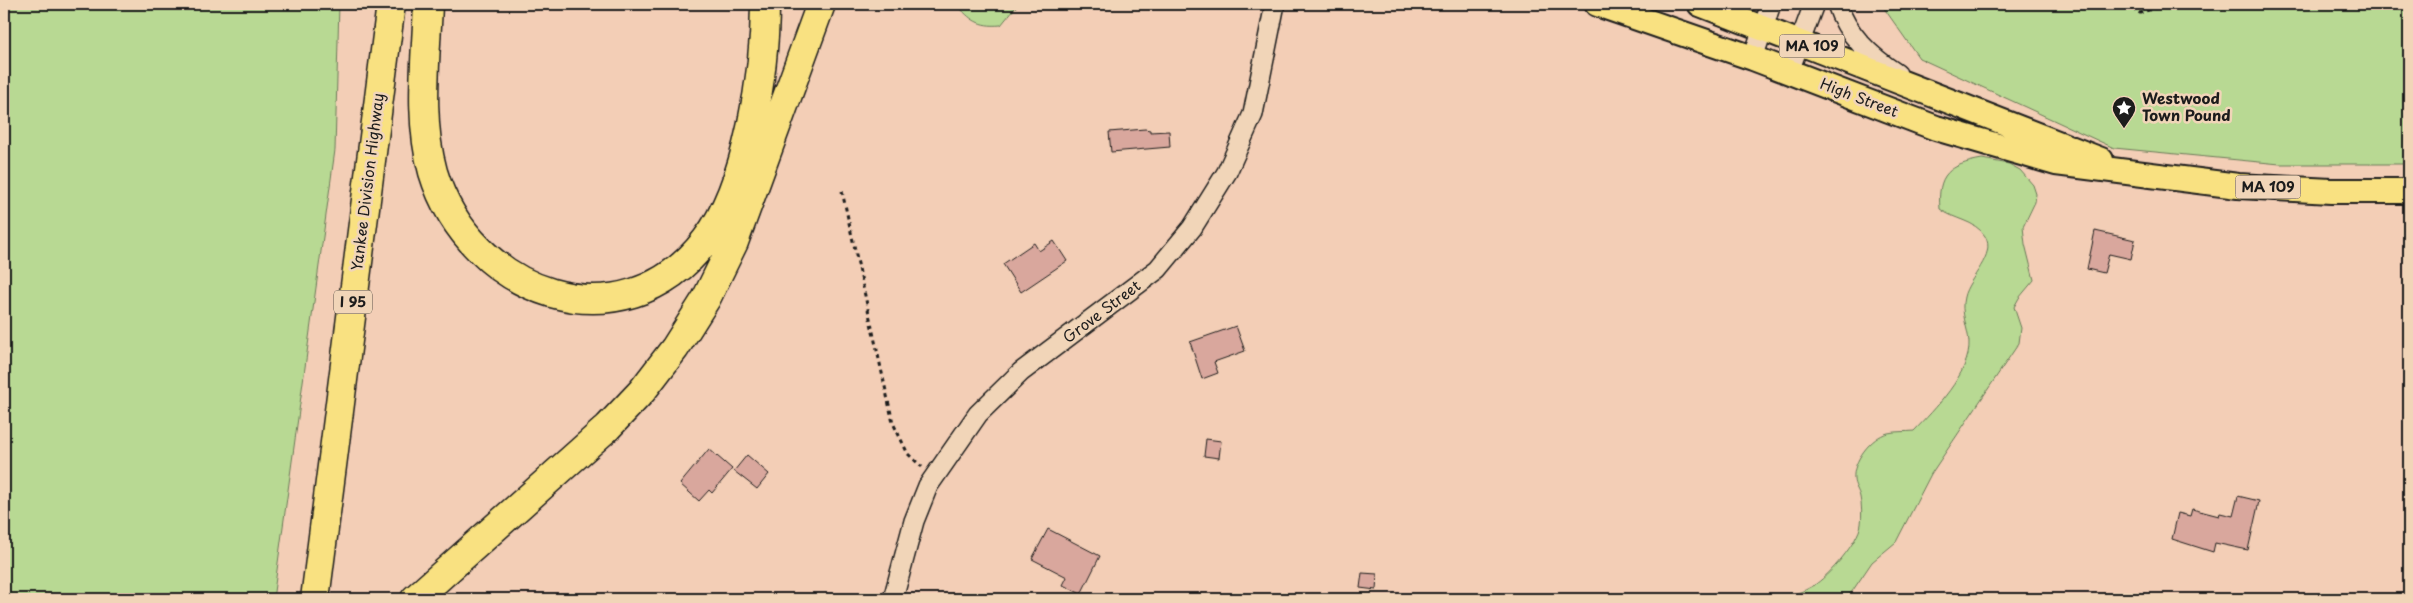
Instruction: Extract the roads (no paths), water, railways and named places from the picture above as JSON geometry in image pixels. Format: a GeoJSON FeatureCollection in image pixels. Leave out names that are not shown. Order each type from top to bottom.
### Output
{"type":"FeatureCollection","features":[{"type":"Feature","properties":{"kind":"highway","name":"Yankee Division Highway"},"geometry":{"type":"LineString","coordinates":[[315,599],[391,4]]}},
{"type":"Feature","properties":{"kind":"highway"},"geometry":{"type":"LineString","coordinates":[[428,4],[425,100],[427,142],[434,174],[450,209],[462,229],[477,248],[513,278],[546,292],[586,298],[629,293],[661,280],[688,260],[717,224],[737,177],[753,114],[762,58],[765,4]]}},
{"type":"Feature","properties":{"kind":"highway"},"geometry":{"type":"LineString","coordinates":[[415,599],[608,427],[642,391],[675,348],[706,299],[734,242],[821,4]]}},
{"type":"Feature","properties":{"kind":"main road","name":"High Street"},"geometry":{"type":"LineString","coordinates":[[1597,4],[1789,71],[1936,128],[2056,163],[2238,186],[2331,191],[2409,191]]}},
{"type":"Feature","properties":{"kind":"main road","name":"High Street"},"geometry":{"type":"LineString","coordinates":[[1700,4],[1800,41],[2128,171]]}},
{"type":"Feature","properties":{"kind":"street","name":"Grove Street"},"geometry":{"type":"LineString","coordinates":[[893,599],[914,520],[935,475],[973,421],[999,392],[1034,362],[1135,288],[1168,259],[1184,240],[1227,172],[1250,122],[1259,94],[1275,4]]}},
{"type":"Feature","properties":{"kind":"street"},"geometry":{"type":"LineString","coordinates":[[1753,58],[1771,4]]}},
{"type":"Feature","properties":{"kind":"street"},"geometry":{"type":"LineString","coordinates":[[1789,71],[1814,4]]}},
{"type":"Feature","properties":{"kind":"street"},"geometry":{"type":"LineString","coordinates":[[1837,4],[1846,25],[1861,45],[1881,63],[1923,90]]}},
{"type":"Feature","properties":{"kind":"place","name":"Westwood Town Pound"},"geometry":{"type":"Point","coordinates":[2124,129]}}]}
